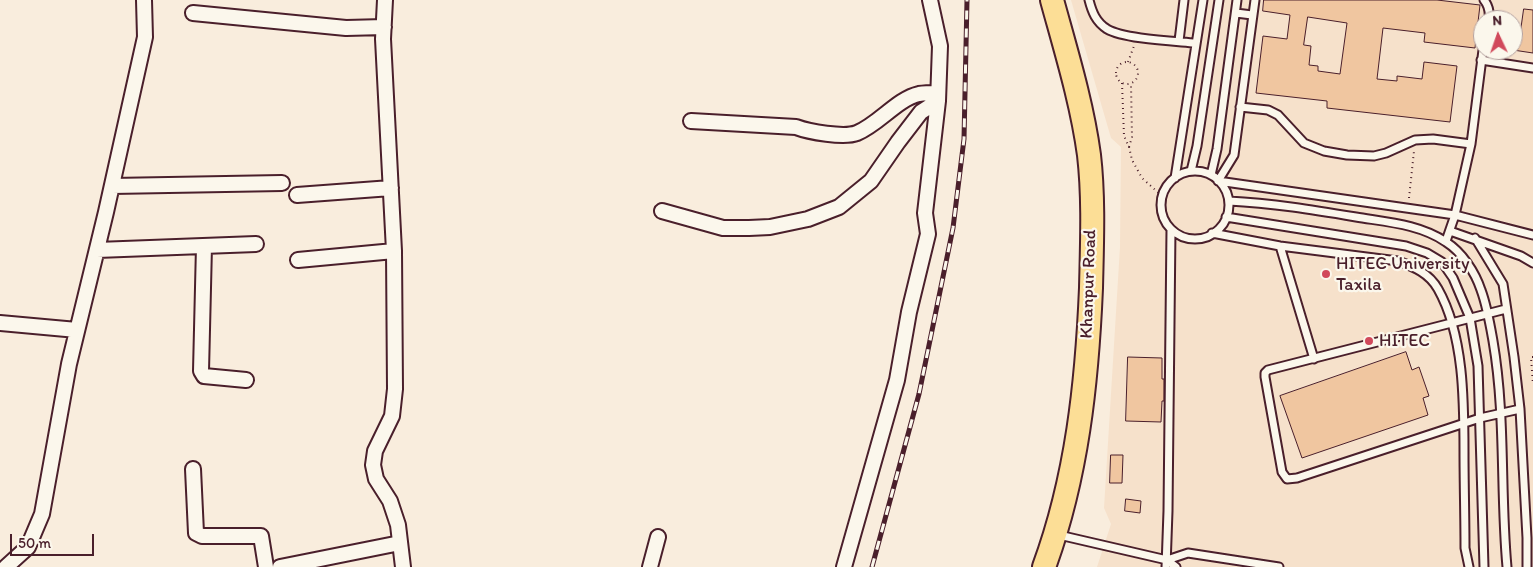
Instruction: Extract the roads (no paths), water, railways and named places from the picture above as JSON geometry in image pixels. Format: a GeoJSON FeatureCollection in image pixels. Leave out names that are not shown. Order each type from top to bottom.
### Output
{"type":"FeatureCollection","features":[{"type":"Feature","properties":{"kind":"highway","name":"Khanpur Road"},"geometry":{"type":"LineString","coordinates":[[1044,567],[1056,534],[1077,444],[1089,322],[1092,226],[1086,133],[1052,0]]}},
{"type":"Feature","properties":{"kind":"street"},"geometry":{"type":"LineString","coordinates":[[6,567],[28,547],[42,514],[69,364],[146,38],[144,0]]}},
{"type":"Feature","properties":{"kind":"street"},"geometry":{"type":"LineString","coordinates":[[385,0],[384,27],[394,251],[395,389],[392,416],[375,451],[373,464],[376,479],[390,500],[398,525],[402,567]]}},
{"type":"Feature","properties":{"kind":"street"},"geometry":{"type":"LineString","coordinates":[[844,567],[897,380],[909,312],[928,234],[925,213],[938,97],[940,46],[930,0]]}},
{"type":"Feature","properties":{"kind":"street"},"geometry":{"type":"LineString","coordinates":[[193,13],[346,28],[384,27]]}},
{"type":"Feature","properties":{"kind":"street"},"geometry":{"type":"LineString","coordinates":[[691,121],[796,127],[806,131],[856,134],[908,98],[918,94],[938,97]]}},
{"type":"Feature","properties":{"kind":"street"},"geometry":{"type":"LineString","coordinates":[[662,211],[723,228],[749,228],[770,227],[808,218],[839,207],[871,181],[921,112],[938,97]]}},
{"type":"Feature","properties":{"kind":"street"},"geometry":{"type":"LineString","coordinates":[[112,186],[282,183]]}},
{"type":"Feature","properties":{"kind":"street"},"geometry":{"type":"LineString","coordinates":[[297,195],[391,188]]}},
{"type":"Feature","properties":{"kind":"street"},"geometry":{"type":"LineString","coordinates":[[97,250],[256,244]]}},
{"type":"Feature","properties":{"kind":"street"},"geometry":{"type":"LineString","coordinates":[[204,246],[201,372],[204,376],[246,380]]}},
{"type":"Feature","properties":{"kind":"street"},"geometry":{"type":"LineString","coordinates":[[298,260],[394,251]]}},
{"type":"Feature","properties":{"kind":"street"},"geometry":{"type":"LineString","coordinates":[[0,323],[77,330]]}},
{"type":"Feature","properties":{"kind":"street"},"geometry":{"type":"LineString","coordinates":[[193,469],[196,533],[202,536],[261,536],[266,567]]}},
{"type":"Feature","properties":{"kind":"street"},"geometry":{"type":"LineString","coordinates":[[650,567],[658,536]]}},
{"type":"Feature","properties":{"kind":"street"},"geometry":{"type":"LineString","coordinates":[[280,567],[310,564],[400,543]]}},
{"type":"Feature","properties":{"kind":"lane"},"geometry":{"type":"LineString","coordinates":[[1089,0],[1093,14],[1107,29],[1123,35],[1195,43]]}},
{"type":"Feature","properties":{"kind":"lane"},"geometry":{"type":"LineString","coordinates":[[1179,41],[1184,0]]}},
{"type":"Feature","properties":{"kind":"lane"},"geometry":{"type":"LineString","coordinates":[[1175,178],[1203,0]]}},
{"type":"Feature","properties":{"kind":"lane"},"geometry":{"type":"LineString","coordinates":[[1191,171],[1197,146],[1218,0]]}},
{"type":"Feature","properties":{"kind":"lane"},"geometry":{"type":"LineString","coordinates":[[1212,175],[1237,0]]}},
{"type":"Feature","properties":{"kind":"lane"},"geometry":{"type":"LineString","coordinates":[[1218,180],[1234,154],[1255,0]]}},
{"type":"Feature","properties":{"kind":"lane"},"geometry":{"type":"LineString","coordinates":[[1236,13],[1252,15]]}},
{"type":"Feature","properties":{"kind":"lane"},"geometry":{"type":"LineString","coordinates":[[1446,241],[1455,215],[1471,144],[1481,60],[1533,68]]}},
{"type":"Feature","properties":{"kind":"lane"},"geometry":{"type":"LineString","coordinates":[[1240,107],[1268,110],[1278,115],[1304,143],[1324,151],[1347,155],[1374,156],[1416,140],[1433,139],[1471,144]]}},
{"type":"Feature","properties":{"kind":"lane"},"geometry":{"type":"LineString","coordinates":[[1191,171],[1212,175],[1224,187],[1229,201],[1226,217],[1219,228],[1212,234],[1204,237],[1186,237],[1171,229],[1162,214],[1162,196],[1165,188],[1175,178],[1191,171]]}},
{"type":"Feature","properties":{"kind":"lane"},"geometry":{"type":"LineString","coordinates":[[1218,180],[1455,215],[1533,235]]}},
{"type":"Feature","properties":{"kind":"lane"},"geometry":{"type":"LineString","coordinates":[[1229,201],[1299,208],[1402,225],[1428,231],[1457,250],[1474,274],[1481,289],[1488,313],[1497,362],[1501,412],[1504,539],[1507,567]]}},
{"type":"Feature","properties":{"kind":"lane"},"geometry":{"type":"LineString","coordinates":[[1226,217],[1406,246],[1427,253],[1442,262],[1453,278],[1470,318],[1478,366],[1484,567]]}},
{"type":"Feature","properties":{"kind":"lane"},"geometry":{"type":"LineString","coordinates":[[1166,563],[1171,229]]}},
{"type":"Feature","properties":{"kind":"lane"},"geometry":{"type":"LineString","coordinates":[[1450,231],[1474,238],[1533,262]]}},
{"type":"Feature","properties":{"kind":"lane"},"geometry":{"type":"LineString","coordinates":[[1212,234],[1280,246],[1398,261],[1416,267],[1438,288],[1452,323],[1462,371],[1465,548],[1469,567]]}},
{"type":"Feature","properties":{"kind":"lane"},"geometry":{"type":"LineString","coordinates":[[1474,238],[1503,284],[1520,409],[1527,567]]}},
{"type":"Feature","properties":{"kind":"lane"},"geometry":{"type":"LineString","coordinates":[[1280,246],[1314,359]]}},
{"type":"Feature","properties":{"kind":"lane"},"geometry":{"type":"LineString","coordinates":[[1506,309],[1268,370],[1266,373],[1282,472],[1287,480],[1480,418],[1520,409]]}},
{"type":"Feature","properties":{"kind":"lane"},"geometry":{"type":"LineString","coordinates":[[1056,534],[1176,567]]}},
{"type":"Feature","properties":{"kind":"lane"},"geometry":{"type":"LineString","coordinates":[[1166,563],[1188,553],[1279,567]]}},
{"type":"Feature","properties":{"kind":"railway"},"geometry":{"type":"LineString","coordinates":[[872,567],[919,394],[953,228],[964,139],[967,0]]}},
{"type":"Feature","properties":{"kind":"place","name":"HITEC University Taxila"},"geometry":{"type":"Point","coordinates":[1326,274]}},
{"type":"Feature","properties":{"kind":"place","name":"HITEC"},"geometry":{"type":"Point","coordinates":[1369,341]}}]}
